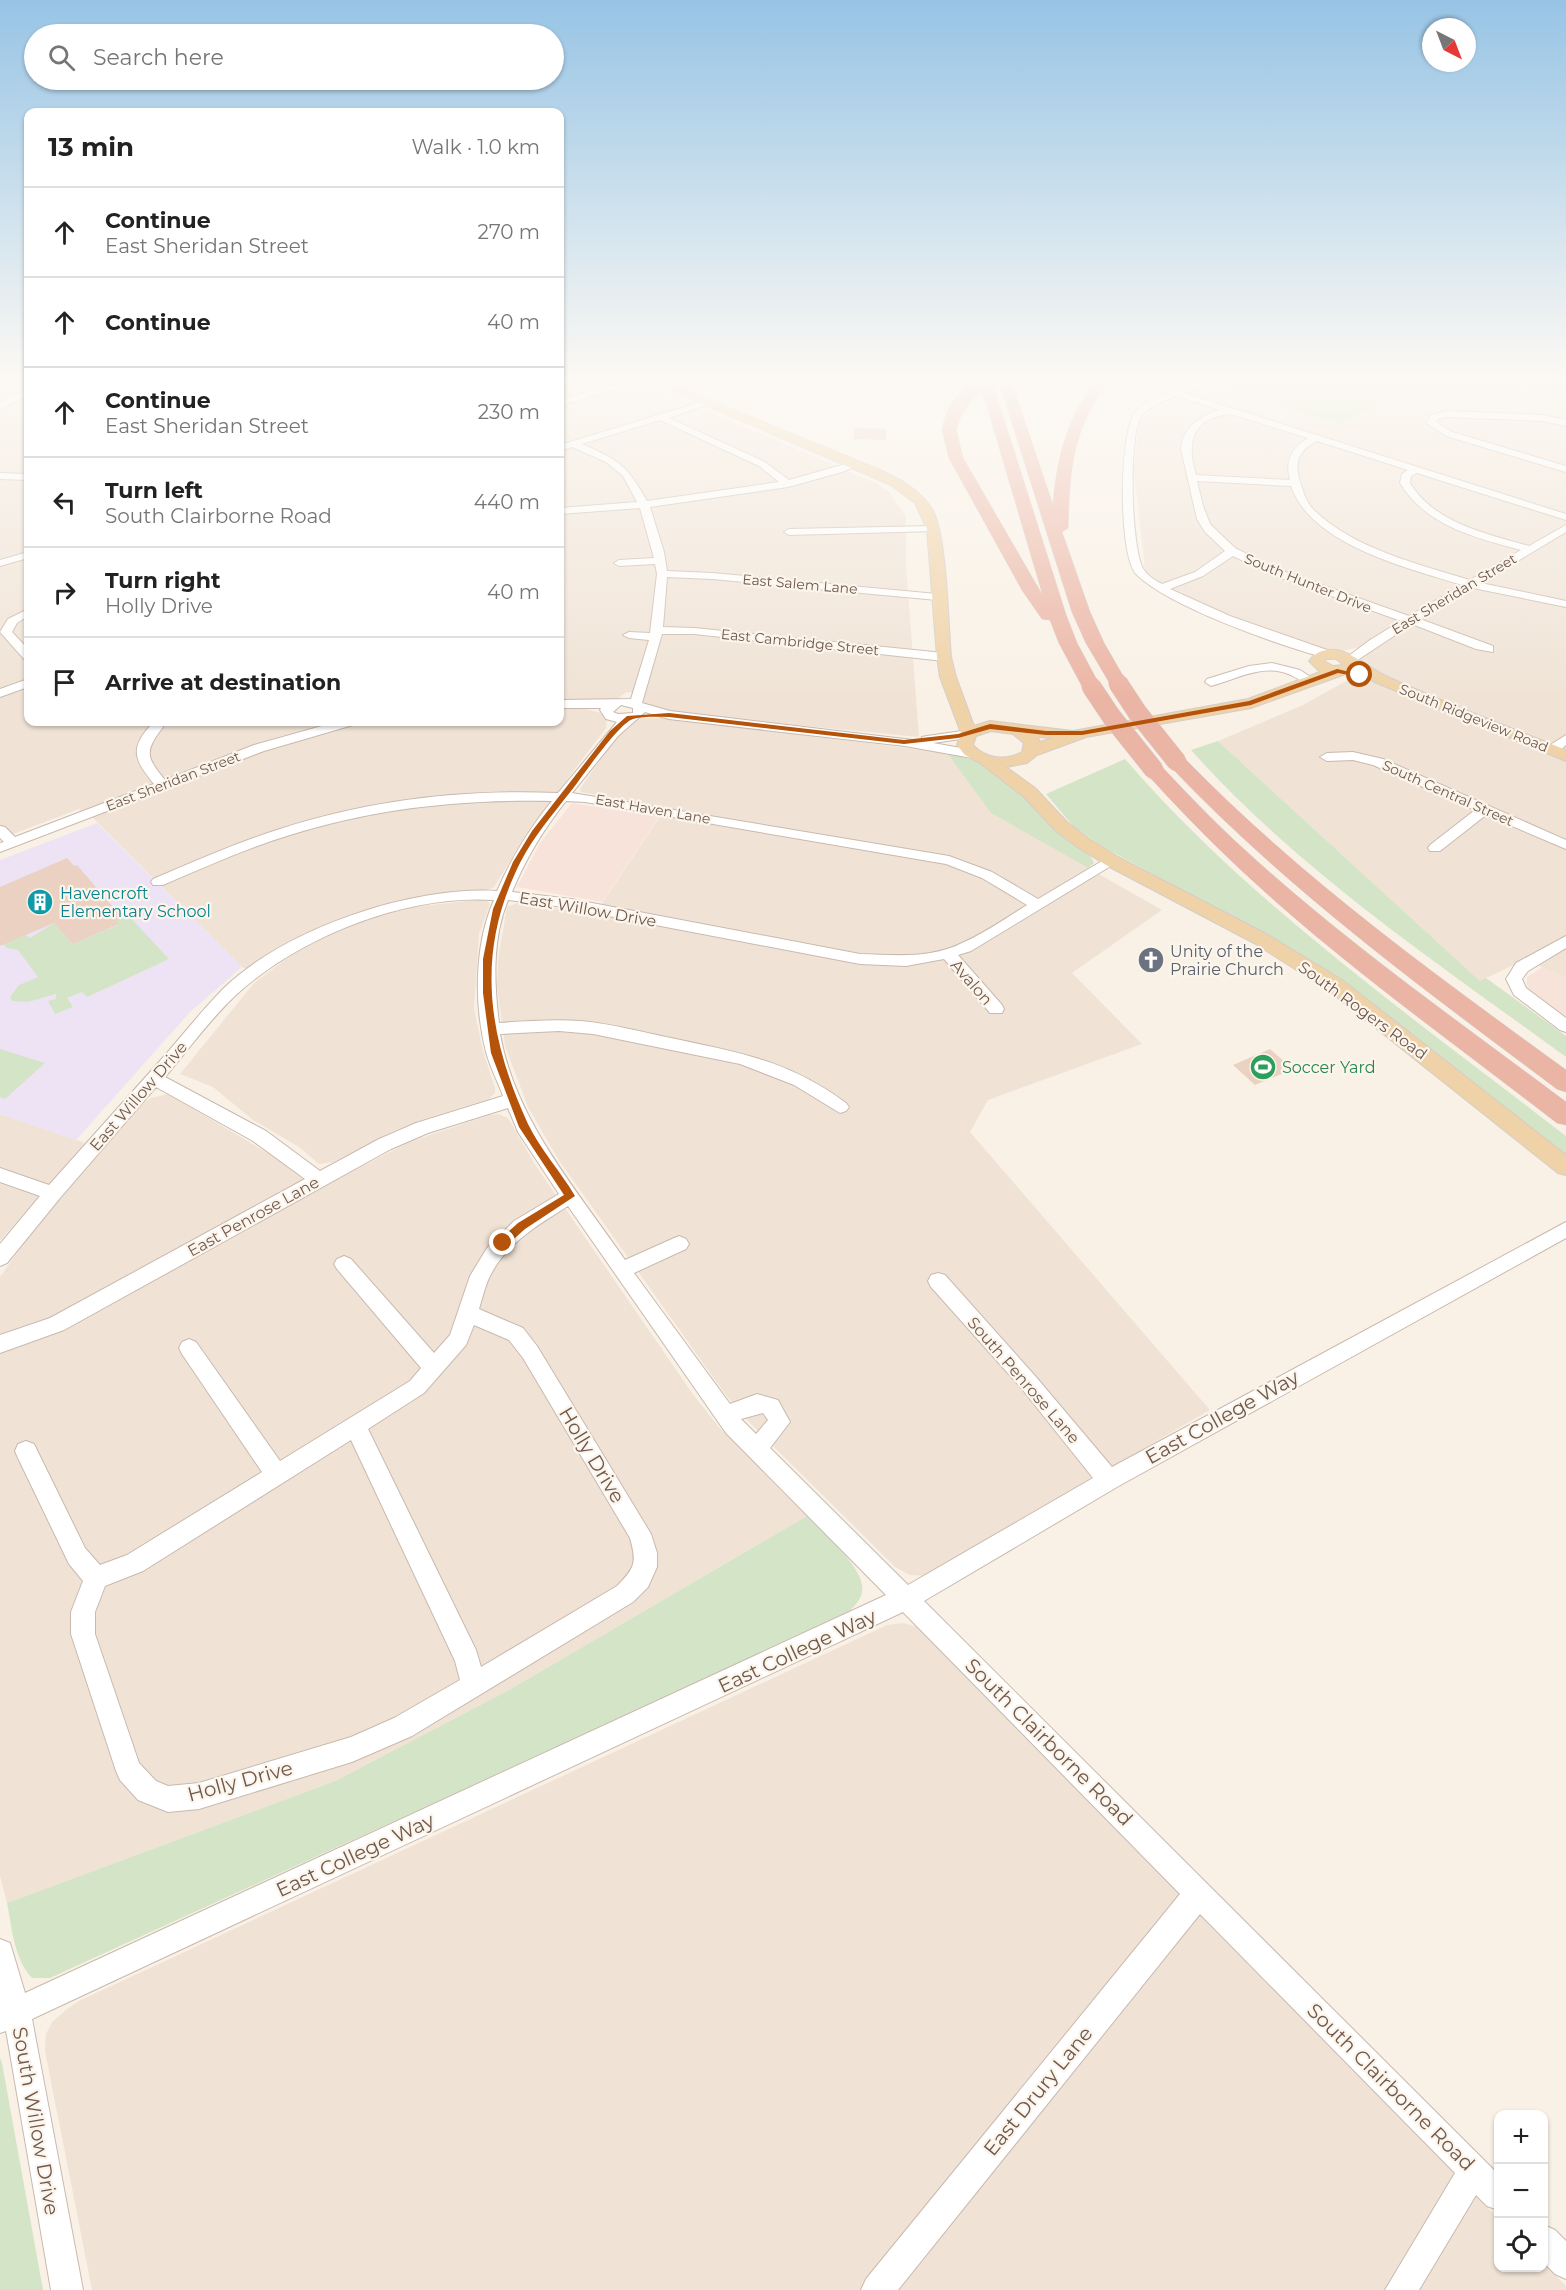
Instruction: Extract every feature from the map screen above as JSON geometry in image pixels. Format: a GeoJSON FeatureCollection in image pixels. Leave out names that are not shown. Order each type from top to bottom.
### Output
{"type":"FeatureCollection","features":[{"type":"Feature","properties":{"kind":"highway"},"geometry":{"type":"LineString","coordinates":[[971,485],[1030,590],[1068,643],[1091,686],[1111,716],[1154,770],[1204,824],[1290,902],[1566,1116]]}},
{"type":"Feature","properties":{"kind":"highway"},"geometry":{"type":"LineString","coordinates":[[1018,485],[1048,588],[1068,643]]}},
{"type":"Feature","properties":{"kind":"highway"},"geometry":{"type":"LineString","coordinates":[[1039,485],[1086,622],[1118,683],[1137,712],[1177,762],[1247,834],[1308,888],[1566,1083]]}},
{"type":"Feature","properties":{"kind":"highway"},"geometry":{"type":"LineString","coordinates":[[1059,544],[1063,485]]}},
{"type":"Feature","properties":{"kind":"main road"},"geometry":{"type":"LineString","coordinates":[[899,485],[916,496],[930,515],[937,597],[948,677],[969,733],[965,745],[979,757]]}},
{"type":"Feature","properties":{"kind":"main road"},"geometry":{"type":"LineString","coordinates":[[1309,680],[1323,658]]}},
{"type":"Feature","properties":{"kind":"main road","name":"South Ridgeview Road"},"geometry":{"type":"LineString","coordinates":[[1323,658],[1326,669],[1346,667],[1559,753]]}},
{"type":"Feature","properties":{"kind":"main road","name":"East Sheridan Street"},"geometry":{"type":"LineString","coordinates":[[979,757],[1008,762],[1082,733],[1240,706],[1268,698],[1346,667]]}},
{"type":"Feature","properties":{"kind":"main road"},"geometry":{"type":"LineString","coordinates":[[956,697],[981,717],[1011,729],[1032,741],[1024,771],[1029,792]]}},
{"type":"Feature","properties":{"kind":"main road"},"geometry":{"type":"LineString","coordinates":[[969,733],[981,728],[1011,729]]}},
{"type":"Feature","properties":{"kind":"main road","name":"East Sheridan Street"},"geometry":{"type":"LineString","coordinates":[[1011,729],[1082,733]]}},
{"type":"Feature","properties":{"kind":"main road","name":"South Rogers Road"},"geometry":{"type":"LineString","coordinates":[[979,757],[1029,792],[1061,826],[1112,861],[1251,934],[1327,979],[1566,1167]]}},
{"type":"Feature","properties":{"kind":"street"},"geometry":{"type":"LineString","coordinates":[[635,485],[654,532],[662,574],[656,633],[648,668],[639,688],[635,711]]}},
{"type":"Feature","properties":{"kind":"street"},"geometry":{"type":"LineString","coordinates":[[564,511],[644,505],[782,485]]}},
{"type":"Feature","properties":{"kind":"street"},"geometry":{"type":"LineString","coordinates":[[1128,485],[1136,565],[1142,577],[1159,589],[1323,658]]}},
{"type":"Feature","properties":{"kind":"street","name":"South Hunter Drive"},"geometry":{"type":"LineString","coordinates":[[1193,485],[1203,522],[1209,531],[1232,551],[1271,570],[1489,649]]}},
{"type":"Feature","properties":{"kind":"street"},"geometry":{"type":"LineString","coordinates":[[1297,485],[1305,505],[1320,521],[1334,531],[1382,553],[1518,596],[1566,604]]}},
{"type":"Feature","properties":{"kind":"street"},"geometry":{"type":"LineString","coordinates":[[1406,485],[1414,499],[1422,506],[1463,528],[1530,549]]}},
{"type":"Feature","properties":{"kind":"street"},"geometry":{"type":"LineString","coordinates":[[1463,485],[1566,517]]}},
{"type":"Feature","properties":{"kind":"street","name":"East Sheridan Street"},"geometry":{"type":"LineString","coordinates":[[1346,667],[1374,642],[1566,528]]}},
{"type":"Feature","properties":{"kind":"street"},"geometry":{"type":"LineString","coordinates":[[789,532],[933,529]]}},
{"type":"Feature","properties":{"kind":"street"},"geometry":{"type":"LineString","coordinates":[[1159,589],[1199,574],[1232,551]]}},
{"type":"Feature","properties":{"kind":"street"},"geometry":{"type":"LineString","coordinates":[[0,563],[24,556]]}},
{"type":"Feature","properties":{"kind":"street"},"geometry":{"type":"LineString","coordinates":[[619,563],[660,561]]}},
{"type":"Feature","properties":{"kind":"street","name":"East Salem Lane"},"geometry":{"type":"LineString","coordinates":[[662,574],[703,575],[937,597]]}},
{"type":"Feature","properties":{"kind":"street"},"geometry":{"type":"LineString","coordinates":[[24,614],[12,621],[6,632],[24,652]]}},
{"type":"Feature","properties":{"kind":"street","name":"East Cambridge Street"},"geometry":{"type":"LineString","coordinates":[[656,633],[694,632],[944,657]]}},
{"type":"Feature","properties":{"kind":"street"},"geometry":{"type":"LineString","coordinates":[[629,635],[656,633]]}},
{"type":"Feature","properties":{"kind":"street","name":"East Sheridan Street"},"geometry":{"type":"LineString","coordinates":[[1323,658],[1374,642]]}},
{"type":"Feature","properties":{"kind":"street"},"geometry":{"type":"LineString","coordinates":[[1211,682],[1273,665],[1294,671],[1309,680]]}},
{"type":"Feature","properties":{"kind":"street"},"geometry":{"type":"LineString","coordinates":[[0,693],[24,685]]}},
{"type":"Feature","properties":{"kind":"street","name":"South Clairborne Road"},"geometry":{"type":"LineString","coordinates":[[639,688],[613,713],[561,797],[534,832],[517,862],[497,909],[487,959],[487,993],[491,1029],[495,1053],[524,1127],[621,1270],[726,1416],[1494,2191]]}},
{"type":"Feature","properties":{"kind":"street"},"geometry":{"type":"LineString","coordinates":[[564,704],[581,705],[613,713],[635,711],[904,742],[979,757]]}},
{"type":"Feature","properties":{"kind":"street","name":"South Clairborne Road"},"geometry":{"type":"LineString","coordinates":[[613,713],[635,711]]}},
{"type":"Feature","properties":{"kind":"street","name":"East Sheridan Street"},"geometry":{"type":"LineString","coordinates":[[6,846],[267,745],[334,726]]}},
{"type":"Feature","properties":{"kind":"street"},"geometry":{"type":"LineString","coordinates":[[157,727],[144,738],[141,752],[145,763],[162,785]]}},
{"type":"Feature","properties":{"kind":"street"},"geometry":{"type":"LineString","coordinates":[[904,742],[969,733]]}},
{"type":"Feature","properties":{"kind":"street"},"geometry":{"type":"LineString","coordinates":[[1559,753],[1566,740]]}},
{"type":"Feature","properties":{"kind":"street","name":"South Central Street"},"geometry":{"type":"LineString","coordinates":[[1327,757],[1353,756],[1378,762],[1566,845]]}},
{"type":"Feature","properties":{"kind":"street","name":"East Haven Lane"},"geometry":{"type":"LineString","coordinates":[[159,882],[266,838],[366,810],[465,796],[513,795],[585,798],[949,860],[987,875],[1038,905]]}},
{"type":"Feature","properties":{"kind":"street"},"geometry":{"type":"LineString","coordinates":[[1435,848],[1485,809]]}},
{"type":"Feature","properties":{"kind":"street"},"geometry":{"type":"LineString","coordinates":[[0,830],[6,846]]}},
{"type":"Feature","properties":{"kind":"street","name":"East Willow Drive"},"geometry":{"type":"LineString","coordinates":[[0,1258],[53,1193],[231,991],[260,967],[325,930],[382,910],[461,896],[502,895],[526,897],[860,959],[906,961],[948,954],[976,944],[1112,861]]}},
{"type":"Feature","properties":{"kind":"street"},"geometry":{"type":"LineString","coordinates":[[1566,941],[1522,967],[1514,979],[1520,991],[1566,1026]]}},
{"type":"Feature","properties":{"kind":"street","name":"Avalon"},"geometry":{"type":"LineString","coordinates":[[948,954],[996,1010]]}},
{"type":"Feature","properties":{"kind":"street"},"geometry":{"type":"LineString","coordinates":[[491,1029],[582,1027],[744,1059],[804,1081],[840,1107]]}},
{"type":"Feature","properties":{"kind":"street"},"geometry":{"type":"LineString","coordinates":[[153,1078],[207,1105],[274,1144],[318,1180]]}},
{"type":"Feature","properties":{"kind":"street","name":"East Penrose Lane"},"geometry":{"type":"LineString","coordinates":[[0,1344],[57,1324],[385,1144],[422,1128],[512,1100]]}},
{"type":"Feature","properties":{"kind":"street"},"geometry":{"type":"LineString","coordinates":[[0,1175],[53,1193]]}},
{"type":"Feature","properties":{"kind":"street"},"geometry":{"type":"LineString","coordinates":[[26,1451],[77,1556],[96,1578],[135,1563],[417,1387],[459,1339],[480,1276],[503,1243],[521,1226],[570,1196]]}},
{"type":"Feature","properties":{"kind":"street","name":"East College Way"},"geometry":{"type":"LineString","coordinates":[[8,2016],[907,1599],[1109,1479],[1566,1229]]}},
{"type":"Feature","properties":{"kind":"street"},"geometry":{"type":"LineString","coordinates":[[621,1270],[679,1244]]}},
{"type":"Feature","properties":{"kind":"street"},"geometry":{"type":"LineString","coordinates":[[344,1264],[434,1368]]}},
{"type":"Feature","properties":{"kind":"street","name":"South Penrose Lane"},"geometry":{"type":"LineString","coordinates":[[938,1281],[1029,1383],[1109,1479]]}},
{"type":"Feature","properties":{"kind":"street","name":"Holly Drive"},"geometry":{"type":"LineString","coordinates":[[96,1578],[82,1612],[83,1634],[129,1771],[147,1791],[168,1799],[199,1796],[352,1749],[403,1727],[625,1594],[641,1580],[649,1560],[640,1534],[530,1352],[516,1334],[468,1312]]}},
{"type":"Feature","properties":{"kind":"street"},"geometry":{"type":"LineString","coordinates":[[189,1348],[277,1475]]}},
{"type":"Feature","properties":{"kind":"street"},"geometry":{"type":"LineString","coordinates":[[726,1416],[758,1402],[768,1403],[777,1412],[779,1422],[757,1448]]}},
{"type":"Feature","properties":{"kind":"street"},"geometry":{"type":"LineString","coordinates":[[356,1427],[467,1659],[474,1686]]}},
{"type":"Feature","properties":{"kind":"street","name":"East Drury Lane"},"geometry":{"type":"LineString","coordinates":[[877,2290],[1199,1893]]}},
{"type":"Feature","properties":{"kind":"street","name":"South Willow Drive"},"geometry":{"type":"LineString","coordinates":[[0,1953],[8,2016],[22,2036],[67,2290]]}},
{"type":"Feature","properties":{"kind":"street"},"geometry":{"type":"LineString","coordinates":[[1401,2290],[1474,2170]]}},
{"type":"Feature","properties":{"kind":"street"},"geometry":{"type":"LineString","coordinates":[[1548,2245],[1566,2263]]}},
{"type":"Feature","properties":{"kind":"shaded area"},"geometry":{"type":"Polygon","coordinates":[[[0,485],[24,485],[24,726],[319,726],[272,739],[82,812],[79,809],[0,839],[0,485]]]}},
{"type":"Feature","properties":{"kind":"shaded area"},"geometry":{"type":"Polygon","coordinates":[[[564,485],[879,485],[890,493],[906,517],[906,566],[919,737],[672,713],[641,703],[640,693],[626,692],[615,701],[564,701],[564,485]]]}},
{"type":"Feature","properties":{"kind":"shaded area"},"geometry":{"type":"Polygon","coordinates":[[[1136,485],[1566,485],[1566,751],[1378,675],[1357,663],[1366,651],[1356,648],[1332,652],[1286,638],[1180,594],[1149,576],[1145,570],[1136,485]]]}},
{"type":"Feature","properties":{"kind":"shaded area"},"geometry":{"type":"Polygon","coordinates":[[[1355,676],[1403,692],[1566,759],[1566,979],[1526,959],[1480,981],[1218,741],[1303,705],[1355,676]]]}},
{"type":"Feature","properties":{"kind":"shaded area"},"geometry":{"type":"Polygon","coordinates":[[[564,707],[586,709],[607,717],[606,728],[528,831],[494,887],[484,892],[402,901],[361,912],[249,970],[242,967],[92,817],[271,749],[351,726],[564,726],[564,707]]]}},
{"type":"Feature","properties":{"kind":"shaded area"},"geometry":{"type":"Polygon","coordinates":[[[638,718],[665,718],[947,753],[992,813],[1162,910],[1072,973],[1142,1044],[988,1100],[970,1132],[1210,1410],[924,1576],[910,1575],[895,1567],[744,1417],[725,1394],[558,1159],[528,1107],[505,1046],[497,986],[498,959],[507,907],[520,902],[594,915],[665,809],[581,792],[580,789],[621,729],[638,718]]]}},
{"type":"Feature","properties":{"kind":"shaded area"},"geometry":{"type":"Polygon","coordinates":[[[572,803],[659,817],[602,902],[517,887],[540,843],[572,803]]]}},
{"type":"Feature","properties":{"kind":"shaded area"},"geometry":{"type":"Polygon","coordinates":[[[97,823],[242,967],[190,1012],[76,1140],[0,1114],[0,860],[97,823]]]}},
{"type":"Feature","properties":{"kind":"shaded area"},"geometry":{"type":"Polygon","coordinates":[[[485,899],[490,904],[479,934],[474,1009],[483,1051],[495,1088],[495,1093],[489,1099],[393,1131],[333,1162],[319,1164],[299,1147],[253,1120],[213,1087],[180,1074],[254,983],[303,946],[334,931],[404,908],[485,899]]]}},
{"type":"Feature","properties":{"kind":"shaded area"},"geometry":{"type":"Polygon","coordinates":[[[1543,967],[1566,979],[1566,1019],[1531,992],[1527,986],[1527,977],[1543,967]]]}},
{"type":"Feature","properties":{"kind":"shaded area"},"geometry":{"type":"Polygon","coordinates":[[[168,1094],[288,1165],[315,1191],[409,1142],[490,1115],[499,1114],[508,1118],[536,1166],[692,1393],[718,1426],[807,1516],[509,1690],[335,1781],[7,1903],[0,1876],[0,1277],[32,1232],[144,1103],[151,1098],[168,1094]]]}},
{"type":"Feature","properties":{"kind":"shaded area"},"geometry":{"type":"Polygon","coordinates":[[[0,1114],[85,1143],[0,1241],[0,1114]]]}},
{"type":"Feature","properties":{"kind":"shaded area"},"geometry":{"type":"Polygon","coordinates":[[[903,1623],[918,1627],[927,1635],[1494,2214],[1494,2272],[1548,2272],[1548,2267],[1566,2286],[1566,2290],[92,2290],[45,2051],[46,2034],[52,2022],[67,2009],[79,2001],[887,1625],[903,1623]]]}},
{"type":"Feature","properties":{"kind":"green space"},"geometry":{"type":"Polygon","coordinates":[[[1218,741],[1480,981],[1486,978],[1566,1036],[1566,1057],[1370,913],[1277,836],[1191,750],[1218,741]]]}},
{"type":"Feature","properties":{"kind":"green space"},"geometry":{"type":"Polygon","coordinates":[[[947,753],[981,762],[1003,776],[1045,820],[1089,853],[1094,863],[1088,868],[991,813],[947,753]]]}},
{"type":"Feature","properties":{"kind":"green space"},"geometry":{"type":"Polygon","coordinates":[[[1125,759],[1174,813],[1280,912],[1393,1004],[1566,1136],[1566,1155],[1358,992],[1293,950],[1105,848],[1073,826],[1046,794],[1125,759]]]}},
{"type":"Feature","properties":{"kind":"green space"},"geometry":{"type":"Polygon","coordinates":[[[128,915],[169,959],[87,997],[82,992],[67,998],[73,1007],[55,1014],[48,1001],[56,999],[56,994],[28,1002],[12,1001],[10,997],[19,985],[38,977],[18,950],[7,948],[3,944],[26,935],[30,938],[54,923],[73,944],[118,925],[116,921],[128,915]]]}},
{"type":"Feature","properties":{"kind":"green space"},"geometry":{"type":"Polygon","coordinates":[[[0,1049],[45,1063],[5,1099],[0,1097],[0,1049]]]}},
{"type":"Feature","properties":{"kind":"green space"},"geometry":{"type":"Polygon","coordinates":[[[807,1516],[851,1562],[862,1583],[860,1599],[846,1615],[50,1978],[32,1978],[21,1962],[17,1953],[7,1903],[335,1781],[509,1690],[807,1516]]]}},
{"type":"Feature","properties":{"kind":"green space"},"geometry":{"type":"Polygon","coordinates":[[[0,2058],[2,2063],[43,2290],[0,2290],[0,2058]]]}},
{"type":"Feature","properties":{"kind":"building","name":"Havencroft Elementary School"},"geometry":{"type":"Polygon","coordinates":[[[67,858],[74,866],[77,865],[113,907],[116,906],[126,917],[116,921],[119,924],[73,944],[54,923],[0,946],[0,887],[67,858]]]}},
{"type":"Feature","properties":{"kind":"building","name":"Soccer Yard"},"geometry":{"type":"Polygon","coordinates":[[[1270,1049],[1293,1069],[1255,1085],[1233,1065],[1270,1049]]]}},
{"type":"Feature","properties":{"kind":"place","name":"Havencroft Elementary School"},"geometry":{"type":"Point","coordinates":[40,902]}},
{"type":"Feature","properties":{"kind":"place","name":"Unity of the Prairie Church"},"geometry":{"type":"Point","coordinates":[1151,960]}},
{"type":"Feature","properties":{"kind":"place","name":"Soccer Yard"},"geometry":{"type":"Point","coordinates":[1263,1067]}},
{"type":"Feature","properties":{"kind":"route"},"geometry":{"type":"LineString","coordinates":[[503,1243],[521,1226],[570,1196],[524,1127],[495,1053],[487,993],[487,959],[497,909],[517,862],[534,832],[613,733],[630,717],[669,715],[904,742],[969,734],[990,726],[1046,733],[1082,733],[1251,703],[1337,671],[1360,675]]}}]}
